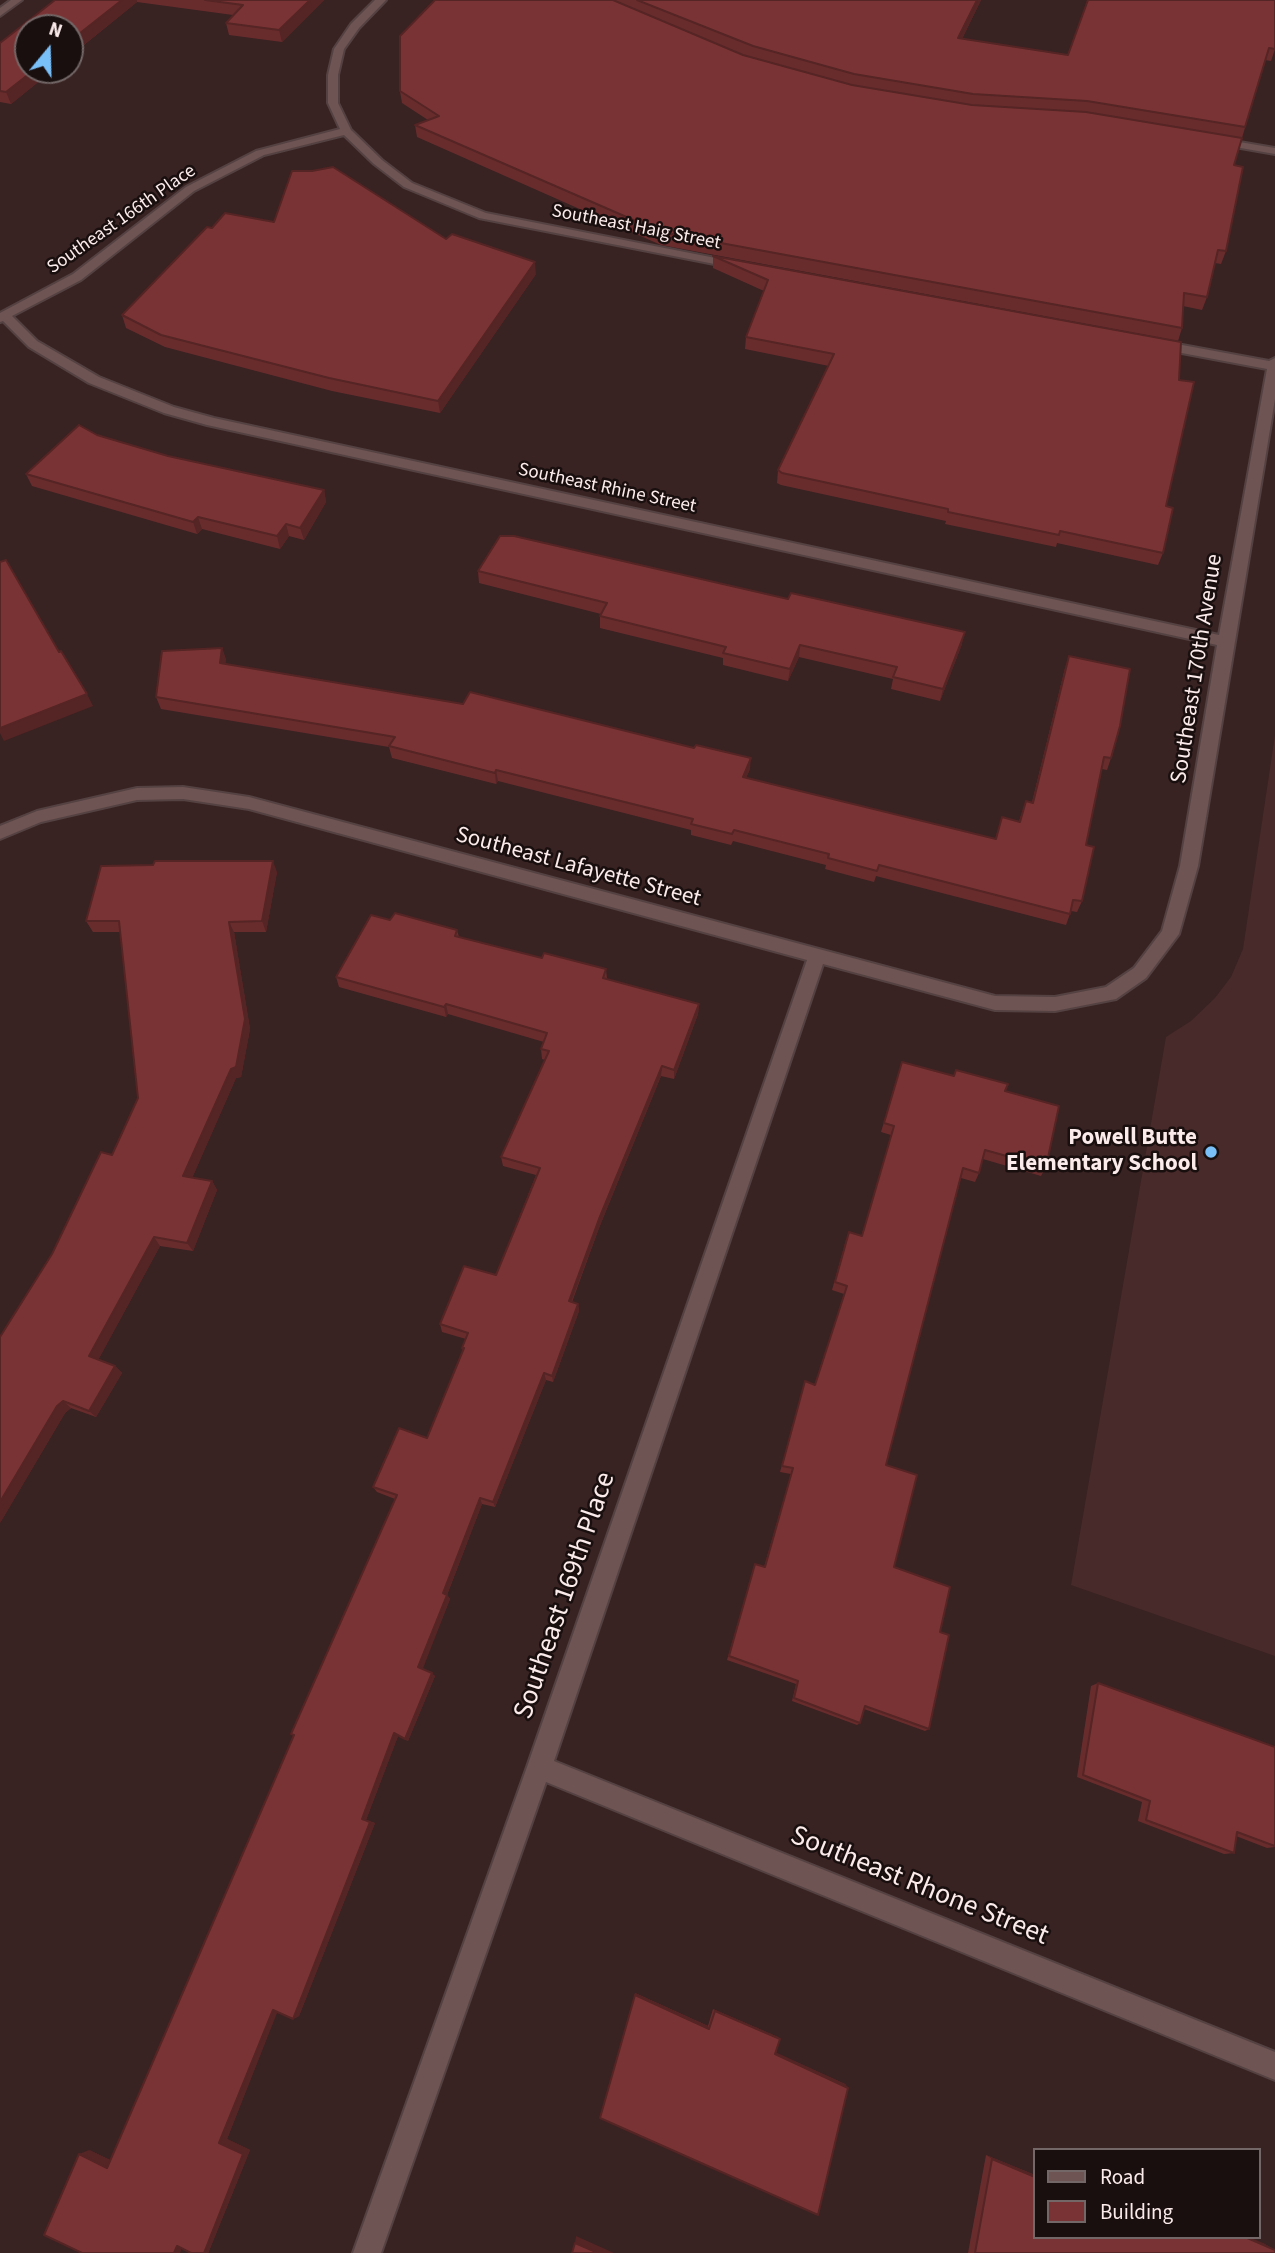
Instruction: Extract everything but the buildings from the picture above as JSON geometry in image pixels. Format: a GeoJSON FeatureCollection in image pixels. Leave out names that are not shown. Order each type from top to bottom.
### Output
{"type":"FeatureCollection","features":[{"type":"Feature","properties":{"kind":"street"},"geometry":{"type":"LineString","coordinates":[[0,13],[17,0]]}},
{"type":"Feature","properties":{"kind":"street"},"geometry":{"type":"LineString","coordinates":[[346,131],[333,103],[333,75],[339,49],[355,26],[381,0]]}},
{"type":"Feature","properties":{"kind":"street","name":"Southeast Haig Street"},"geometry":{"type":"LineString","coordinates":[[346,131],[378,162],[408,185],[483,216],[746,268]]}},
{"type":"Feature","properties":{"kind":"street","name":"Southeast 166th Place"},"geometry":{"type":"LineString","coordinates":[[2,317],[77,277],[190,189],[260,153],[346,131]]}},
{"type":"Feature","properties":{"kind":"street"},"geometry":{"type":"LineString","coordinates":[[1206,140],[1275,151]]}},
{"type":"Feature","properties":{"kind":"street","name":"Southeast Rhine Street"},"geometry":{"type":"LineString","coordinates":[[2,317],[33,344],[94,380],[169,410],[212,422],[1224,642]]}},
{"type":"Feature","properties":{"kind":"street"},"geometry":{"type":"LineString","coordinates":[[1139,341],[1275,364]]}},
{"type":"Feature","properties":{"kind":"street","name":"Southeast 170th Avenue"},"geometry":{"type":"LineString","coordinates":[[1140,973],[1170,934],[1189,866],[1224,642],[1275,364]]}},
{"type":"Feature","properties":{"kind":"street","name":"Southeast Lafayette Street"},"geometry":{"type":"LineString","coordinates":[[0,833],[37,817],[137,794],[183,793],[249,803],[995,1003],[1055,1004],[1110,994],[1140,973]]}},
{"type":"Feature","properties":{"kind":"street","name":"Southeast 169th Place"},"geometry":{"type":"LineString","coordinates":[[367,2253],[539,1767],[817,956]]}},
{"type":"Feature","properties":{"kind":"street","name":"Southeast Rhone Street"},"geometry":{"type":"LineString","coordinates":[[539,1767],[1275,2066]]}},
{"type":"Feature","properties":{"kind":"shaded area","name":"Powell Butte Elementary School"},"geometry":{"type":"Polygon","coordinates":[[[1275,735],[1275,1656],[1071,1585],[1166,1037],[1191,1021],[1215,998],[1231,977],[1243,949],[1275,735]]]}},
{"type":"Feature","properties":{"kind":"place","name":"Powell Butte Elementary School"},"geometry":{"type":"Point","coordinates":[1211,1152]}}]}
